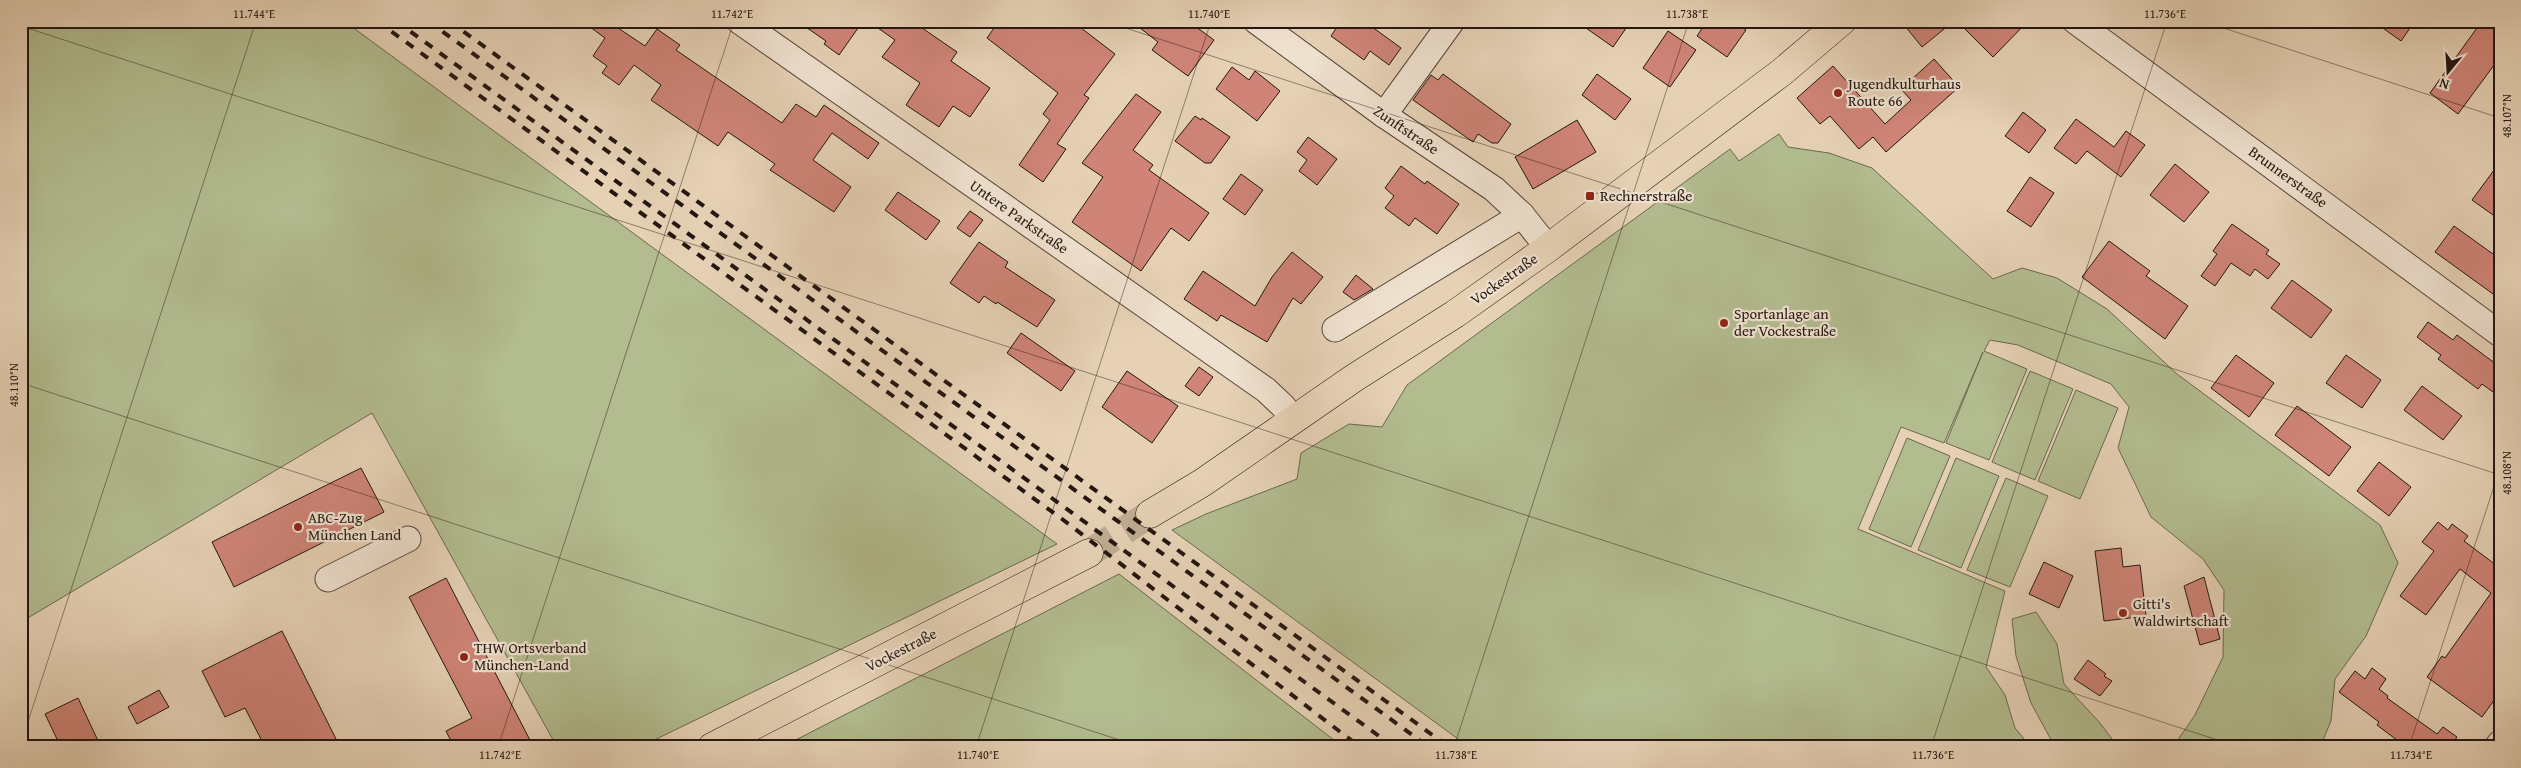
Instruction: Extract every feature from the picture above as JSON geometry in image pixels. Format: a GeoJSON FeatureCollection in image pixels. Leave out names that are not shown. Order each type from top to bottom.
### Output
{"type":"FeatureCollection","features":[{"type":"Feature","properties":{"kind":"main road","name":"Vockestraße"},"geometry":{"type":"LineString","coordinates":[[1150,514],[1202,483],[1354,378],[1455,314],[1548,248],[1782,72],[1842,21]]}},
{"type":"Feature","properties":{"kind":"main road","name":"Vockestraße"},"geometry":{"type":"LineString","coordinates":[[712,747],[1089,553]]}},
{"type":"Feature","properties":{"kind":"street","name":"Untere Parkstraße"},"geometry":{"type":"LineString","coordinates":[[739,21],[1266,390],[1283,406],[1293,420]]}},
{"type":"Feature","properties":{"kind":"street","name":"Zunftstraße"},"geometry":{"type":"LineString","coordinates":[[1256,21],[1384,115],[1494,189],[1522,215],[1548,248]]}},
{"type":"Feature","properties":{"kind":"street"},"geometry":{"type":"LineString","coordinates":[[1384,115],[1452,21]]}},
{"type":"Feature","properties":{"kind":"street","name":"Brunnerstraße"},"geometry":{"type":"LineString","coordinates":[[2075,21],[2500,334]]}},
{"type":"Feature","properties":{"kind":"street"},"geometry":{"type":"LineString","coordinates":[[1335,329],[1522,215]]}},
{"type":"Feature","properties":{"kind":"street"},"geometry":{"type":"LineString","coordinates":[[328,579],[408,539]]}},
{"type":"Feature","properties":{"kind":"street"},"geometry":{"type":"LineString","coordinates":[[2496,747],[2500,742]]}},
{"type":"Feature","properties":{"kind":"green space"},"geometry":{"type":"Polygon","coordinates":[[[21,21],[344,21],[1057,544],[640,747],[557,747],[372,413],[21,622],[21,21]]]}},
{"type":"Feature","properties":{"kind":"green space"},"geometry":{"type":"Polygon","coordinates":[[[1779,134],[1788,147],[1829,153],[1872,168],[1993,279],[2022,268],[2057,278],[2107,309],[2177,374],[2380,525],[2398,563],[2366,636],[2335,679],[2331,721],[2320,747],[2173,747],[2195,715],[2223,657],[2224,590],[2203,559],[2151,517],[2118,448],[2129,407],[2111,384],[2018,345],[1990,340],[1984,351],[2027,369],[1989,460],[1946,443],[1983,352],[1944,443],[1901,427],[1858,529],[2005,591],[1986,667],[2005,695],[2015,728],[2025,740],[2026,747],[1469,747],[1172,530],[1206,514],[1297,479],[1301,453],[1349,424],[1382,427],[1407,385],[1730,149],[1739,161],[1779,134]]]}},
{"type":"Feature","properties":{"kind":"green space"},"geometry":{"type":"Polygon","coordinates":[[[2030,371],[2073,389],[2035,480],[1992,462],[2030,371]]]}},
{"type":"Feature","properties":{"kind":"green space"},"geometry":{"type":"Polygon","coordinates":[[[2076,390],[2118,408],[2080,499],[2038,481],[2076,390]]]}},
{"type":"Feature","properties":{"kind":"green space"},"geometry":{"type":"Polygon","coordinates":[[[1907,438],[1950,456],[1911,547],[1869,529],[1907,438]]]}},
{"type":"Feature","properties":{"kind":"green space"},"geometry":{"type":"Polygon","coordinates":[[[1956,458],[1999,476],[1961,568],[1918,550],[1956,458]]]}},
{"type":"Feature","properties":{"kind":"green space"},"geometry":{"type":"Polygon","coordinates":[[[2006,478],[2048,496],[2010,587],[1967,570],[2006,478]]]}},
{"type":"Feature","properties":{"kind":"green space"},"geometry":{"type":"Polygon","coordinates":[[[1119,574],[1343,747],[782,747],[1119,574]]]}},
{"type":"Feature","properties":{"kind":"green space"},"geometry":{"type":"Polygon","coordinates":[[[2036,612],[2057,644],[2064,684],[2100,723],[2118,747],[2055,747],[2031,703],[2016,656],[2012,619],[2036,612]]]}},
{"type":"Feature","properties":{"kind":"building"},"geometry":{"type":"Polygon","coordinates":[[[582,21],[623,21],[618,28],[645,46],[657,29],[680,45],[676,50],[782,123],[796,104],[816,117],[824,105],[879,143],[868,159],[832,133],[813,160],[851,187],[834,212],[770,170],[775,164],[728,132],[718,146],[651,100],[661,85],[634,65],[619,85],[602,73],[607,66],[593,56],[605,38],[582,21]]]}},
{"type":"Feature","properties":{"kind":"building"},"geometry":{"type":"Polygon","coordinates":[[[797,21],[863,21],[839,55],[824,44],[826,41],[797,21]]]}},
{"type":"Feature","properties":{"kind":"building"},"geometry":{"type":"Polygon","coordinates":[[[868,21],[912,21],[957,52],[951,61],[990,88],[970,117],[953,106],[939,127],[906,105],[920,83],[882,57],[895,40],[868,21]]]}},
{"type":"Feature","properties":{"kind":"building"},"geometry":{"type":"Polygon","coordinates":[[[999,21],[1072,21],[1115,54],[1084,95],[1089,98],[1057,144],[1066,149],[1043,182],[1019,165],[1050,120],[1043,114],[1058,93],[987,38],[999,21]]]}},
{"type":"Feature","properties":{"kind":"building"},"geometry":{"type":"Polygon","coordinates":[[[1131,21],[1188,21],[1214,40],[1188,76],[1152,50],[1158,42],[1131,21]]]}},
{"type":"Feature","properties":{"kind":"building"},"geometry":{"type":"Polygon","coordinates":[[[1341,21],[1364,21],[1401,48],[1389,65],[1370,51],[1364,60],[1331,36],[1341,21]]]}},
{"type":"Feature","properties":{"kind":"building"},"geometry":{"type":"Polygon","coordinates":[[[1576,21],[1631,21],[1613,47],[1576,21]]]}},
{"type":"Feature","properties":{"kind":"building"},"geometry":{"type":"Polygon","coordinates":[[[1707,21],[1733,21],[1746,30],[1727,57],[1697,36],[1707,21]]]}},
{"type":"Feature","properties":{"kind":"building"},"geometry":{"type":"Polygon","coordinates":[[[1901,21],[1954,21],[1922,47],[1901,21]]]}},
{"type":"Feature","properties":{"kind":"building"},"geometry":{"type":"Polygon","coordinates":[[[1957,21],[2028,21],[1993,57],[1957,21]]]}},
{"type":"Feature","properties":{"kind":"building"},"geometry":{"type":"Polygon","coordinates":[[[2373,21],[2415,21],[2401,41],[2373,21]]]}},
{"type":"Feature","properties":{"kind":"building"},"geometry":{"type":"Polygon","coordinates":[[[2482,21],[2500,21],[2500,57],[2458,114],[2430,93],[2482,21]]]}},
{"type":"Feature","properties":{"kind":"building"},"geometry":{"type":"Polygon","coordinates":[[[1668,31],[1696,50],[1670,87],[1643,68],[1668,31]]]}},
{"type":"Feature","properties":{"kind":"building"},"geometry":{"type":"Polygon","coordinates":[[[1934,59],[1959,87],[1886,152],[1873,137],[1859,149],[1830,116],[1820,124],[1797,98],[1833,66],[1885,124],[1911,100],[1901,89],[1934,59]]]}},
{"type":"Feature","properties":{"kind":"building"},"geometry":{"type":"Polygon","coordinates":[[[1232,67],[1249,80],[1255,71],[1280,91],[1257,121],[1216,89],[1232,67]]]}},
{"type":"Feature","properties":{"kind":"building"},"geometry":{"type":"Polygon","coordinates":[[[1443,74],[1511,124],[1498,143],[1492,143],[1478,134],[1473,142],[1413,100],[1431,75],[1438,80],[1443,74]]]}},
{"type":"Feature","properties":{"kind":"building"},"geometry":{"type":"Polygon","coordinates":[[[1597,74],[1631,99],[1615,120],[1582,95],[1597,74]]]}},
{"type":"Feature","properties":{"kind":"building"},"geometry":{"type":"Polygon","coordinates":[[[1136,94],[1161,112],[1133,150],[1153,165],[1149,170],[1209,213],[1189,241],[1171,228],[1141,271],[1072,222],[1103,177],[1082,163],[1136,94]]]}},
{"type":"Feature","properties":{"kind":"building"},"geometry":{"type":"Polygon","coordinates":[[[2023,112],[2046,130],[2029,153],[2005,136],[2023,112]]]}},
{"type":"Feature","properties":{"kind":"building"},"geometry":{"type":"Polygon","coordinates":[[[1195,116],[1201,120],[1202,118],[1230,137],[1211,163],[1205,163],[1175,141],[1195,116]]]}},
{"type":"Feature","properties":{"kind":"building"},"geometry":{"type":"Polygon","coordinates":[[[2076,119],[2114,147],[2126,131],[2145,145],[2121,177],[2087,151],[2076,164],[2054,148],[2076,119]]]}},
{"type":"Feature","properties":{"kind":"building"},"geometry":{"type":"Polygon","coordinates":[[[1577,120],[1596,152],[1533,189],[1515,157],[1577,120]]]}},
{"type":"Feature","properties":{"kind":"building"},"geometry":{"type":"Polygon","coordinates":[[[1308,137],[1337,159],[1317,185],[1299,171],[1307,160],[1297,152],[1308,137]]]}},
{"type":"Feature","properties":{"kind":"building"},"geometry":{"type":"Polygon","coordinates":[[[2500,162],[2500,220],[2472,200],[2500,162]]]}},
{"type":"Feature","properties":{"kind":"building"},"geometry":{"type":"Polygon","coordinates":[[[2175,164],[2209,192],[2184,222],[2150,195],[2175,164]]]}},
{"type":"Feature","properties":{"kind":"building"},"geometry":{"type":"Polygon","coordinates":[[[1401,166],[1425,184],[1427,181],[1459,204],[1437,234],[1415,218],[1409,226],[1385,208],[1394,196],[1385,188],[1401,166]]]}},
{"type":"Feature","properties":{"kind":"building"},"geometry":{"type":"Polygon","coordinates":[[[1241,174],[1263,190],[1245,215],[1223,199],[1241,174]]]}},
{"type":"Feature","properties":{"kind":"building"},"geometry":{"type":"Polygon","coordinates":[[[2030,177],[2054,193],[2031,227],[2007,211],[2030,177]]]}},
{"type":"Feature","properties":{"kind":"building"},"geometry":{"type":"Polygon","coordinates":[[[898,192],[940,221],[926,240],[885,210],[898,192]]]}},
{"type":"Feature","properties":{"kind":"building"},"geometry":{"type":"Polygon","coordinates":[[[970,211],[983,220],[970,237],[957,228],[970,211]]]}},
{"type":"Feature","properties":{"kind":"building"},"geometry":{"type":"Polygon","coordinates":[[[2232,224],[2269,250],[2266,254],[2280,264],[2268,279],[2255,269],[2250,276],[2231,263],[2215,286],[2201,276],[2217,254],[2213,251],[2232,224]]]}},
{"type":"Feature","properties":{"kind":"building"},"geometry":{"type":"Polygon","coordinates":[[[2454,226],[2500,259],[2500,299],[2435,252],[2454,226]]]}},
{"type":"Feature","properties":{"kind":"building"},"geometry":{"type":"Polygon","coordinates":[[[2109,241],[2150,271],[2146,276],[2188,306],[2165,339],[2082,277],[2109,241]]]}},
{"type":"Feature","properties":{"kind":"building"},"geometry":{"type":"Polygon","coordinates":[[[979,242],[1008,262],[1005,267],[1055,300],[1037,327],[984,296],[979,303],[950,283],[979,242]]]}},
{"type":"Feature","properties":{"kind":"building"},"geometry":{"type":"Polygon","coordinates":[[[1292,252],[1323,277],[1301,304],[1293,298],[1267,342],[1221,315],[1217,321],[1184,299],[1203,271],[1255,306],[1272,277],[1292,252]]]}},
{"type":"Feature","properties":{"kind":"building"},"geometry":{"type":"Polygon","coordinates":[[[1356,275],[1373,289],[1354,300],[1343,292],[1356,275]]]}},
{"type":"Feature","properties":{"kind":"building"},"geometry":{"type":"Polygon","coordinates":[[[2292,280],[2332,310],[2311,338],[2271,308],[2292,280]]]}},
{"type":"Feature","properties":{"kind":"building"},"geometry":{"type":"Polygon","coordinates":[[[2428,322],[2453,340],[2457,335],[2500,367],[2500,397],[2482,384],[2478,389],[2438,359],[2441,355],[2417,337],[2428,322]]]}},
{"type":"Feature","properties":{"kind":"building"},"geometry":{"type":"Polygon","coordinates":[[[1021,333],[1075,371],[1061,391],[1007,353],[1021,333]]]}},
{"type":"Feature","properties":{"kind":"building"},"geometry":{"type":"Polygon","coordinates":[[[2236,355],[2274,383],[2249,417],[2211,388],[2236,355]]]}},
{"type":"Feature","properties":{"kind":"building"},"geometry":{"type":"Polygon","coordinates":[[[2346,355],[2381,380],[2362,408],[2326,383],[2346,355]]]}},
{"type":"Feature","properties":{"kind":"building"},"geometry":{"type":"Polygon","coordinates":[[[1199,367],[1213,377],[1199,396],[1185,386],[1199,367]]]}},
{"type":"Feature","properties":{"kind":"building"},"geometry":{"type":"Polygon","coordinates":[[[1127,371],[1178,406],[1152,443],[1102,407],[1127,371]]]}},
{"type":"Feature","properties":{"kind":"building"},"geometry":{"type":"Polygon","coordinates":[[[2422,386],[2462,416],[2443,440],[2404,410],[2422,386]]]}},
{"type":"Feature","properties":{"kind":"building"},"geometry":{"type":"Polygon","coordinates":[[[2297,406],[2351,447],[2329,476],[2275,435],[2297,406]]]}},
{"type":"Feature","properties":{"kind":"building"},"geometry":{"type":"Polygon","coordinates":[[[2379,462],[2411,487],[2389,516],[2357,491],[2379,462]]]}},
{"type":"Feature","properties":{"kind":"building","name":"ABC-Zug München Land"},"geometry":{"type":"Polygon","coordinates":[[[361,468],[384,512],[234,587],[212,542],[361,468]]]}},
{"type":"Feature","properties":{"kind":"building"},"geometry":{"type":"Polygon","coordinates":[[[2438,522],[2448,530],[2452,524],[2468,536],[2464,541],[2500,568],[2500,692],[2482,717],[2427,677],[2442,656],[2445,658],[2491,593],[2460,569],[2426,615],[2400,596],[2434,551],[2422,542],[2438,522]]]}},
{"type":"Feature","properties":{"kind":"building"},"geometry":{"type":"Polygon","coordinates":[[[2121,548],[2123,567],[2140,565],[2146,616],[2104,621],[2095,551],[2121,548]]]}},
{"type":"Feature","properties":{"kind":"building"},"geometry":{"type":"Polygon","coordinates":[[[2044,562],[2073,576],[2059,608],[2029,594],[2044,562]]]}},
{"type":"Feature","properties":{"kind":"building"},"geometry":{"type":"Polygon","coordinates":[[[2204,577],[2220,639],[2200,645],[2184,586],[2204,577]]]}},
{"type":"Feature","properties":{"kind":"building","name":"THW Ortsverband München-Land"},"geometry":{"type":"Polygon","coordinates":[[[446,578],[531,742],[521,747],[454,747],[446,731],[472,718],[409,597],[446,578]]]}},
{"type":"Feature","properties":{"kind":"building"},"geometry":{"type":"Polygon","coordinates":[[[282,631],[340,747],[265,747],[245,708],[225,717],[202,671],[282,631]]]}},
{"type":"Feature","properties":{"kind":"building"},"geometry":{"type":"Polygon","coordinates":[[[2088,660],[2106,674],[2104,676],[2112,681],[2100,696],[2074,679],[2088,660]]]}},
{"type":"Feature","properties":{"kind":"building"},"geometry":{"type":"Polygon","coordinates":[[[2372,668],[2386,679],[2379,689],[2388,696],[2387,698],[2437,734],[2443,727],[2457,737],[2451,745],[2454,747],[2406,747],[2377,725],[2379,722],[2339,692],[2355,671],[2365,679],[2372,668]]]}},
{"type":"Feature","properties":{"kind":"building"},"geometry":{"type":"Polygon","coordinates":[[[159,690],[169,707],[137,724],[128,707],[159,690]]]}},
{"type":"Feature","properties":{"kind":"building"},"geometry":{"type":"Polygon","coordinates":[[[78,698],[101,747],[60,747],[45,714],[78,698]]]}},
{"type":"Feature","properties":{"kind":"tunnel"},"geometry":{"type":"LineString","coordinates":[[1089,553],[1150,514]]}},
{"type":"Feature","properties":{"kind":"railway"},"geometry":{"type":"LineString","coordinates":[[377,21],[1062,519],[1360,747]]}},
{"type":"Feature","properties":{"kind":"railway"},"geometry":{"type":"LineString","coordinates":[[396,21],[1394,747]]}},
{"type":"Feature","properties":{"kind":"railway"},"geometry":{"type":"LineString","coordinates":[[428,21],[1429,747]]}},
{"type":"Feature","properties":{"kind":"railway"},"geometry":{"type":"LineString","coordinates":[[449,21],[1449,747]]}},
{"type":"Feature","properties":{"kind":"place","name":"Jugendkulturhaus Route 66"},"geometry":{"type":"Point","coordinates":[1838,93]}},
{"type":"Feature","properties":{"kind":"place","name":"Rechnerstraße"},"geometry":{"type":"Point","coordinates":[1590,196]}},
{"type":"Feature","properties":{"kind":"place","name":"Sportanlage an der Vockestraße"},"geometry":{"type":"Point","coordinates":[1724,323]}},
{"type":"Feature","properties":{"kind":"place","name":"ABC-Zug München Land"},"geometry":{"type":"Point","coordinates":[298,527]}},
{"type":"Feature","properties":{"kind":"place","name":"Gitti's Waldwirtschaft"},"geometry":{"type":"Point","coordinates":[2123,613]}},
{"type":"Feature","properties":{"kind":"place","name":"THW Ortsverband München-Land"},"geometry":{"type":"Point","coordinates":[464,657]}}]}
